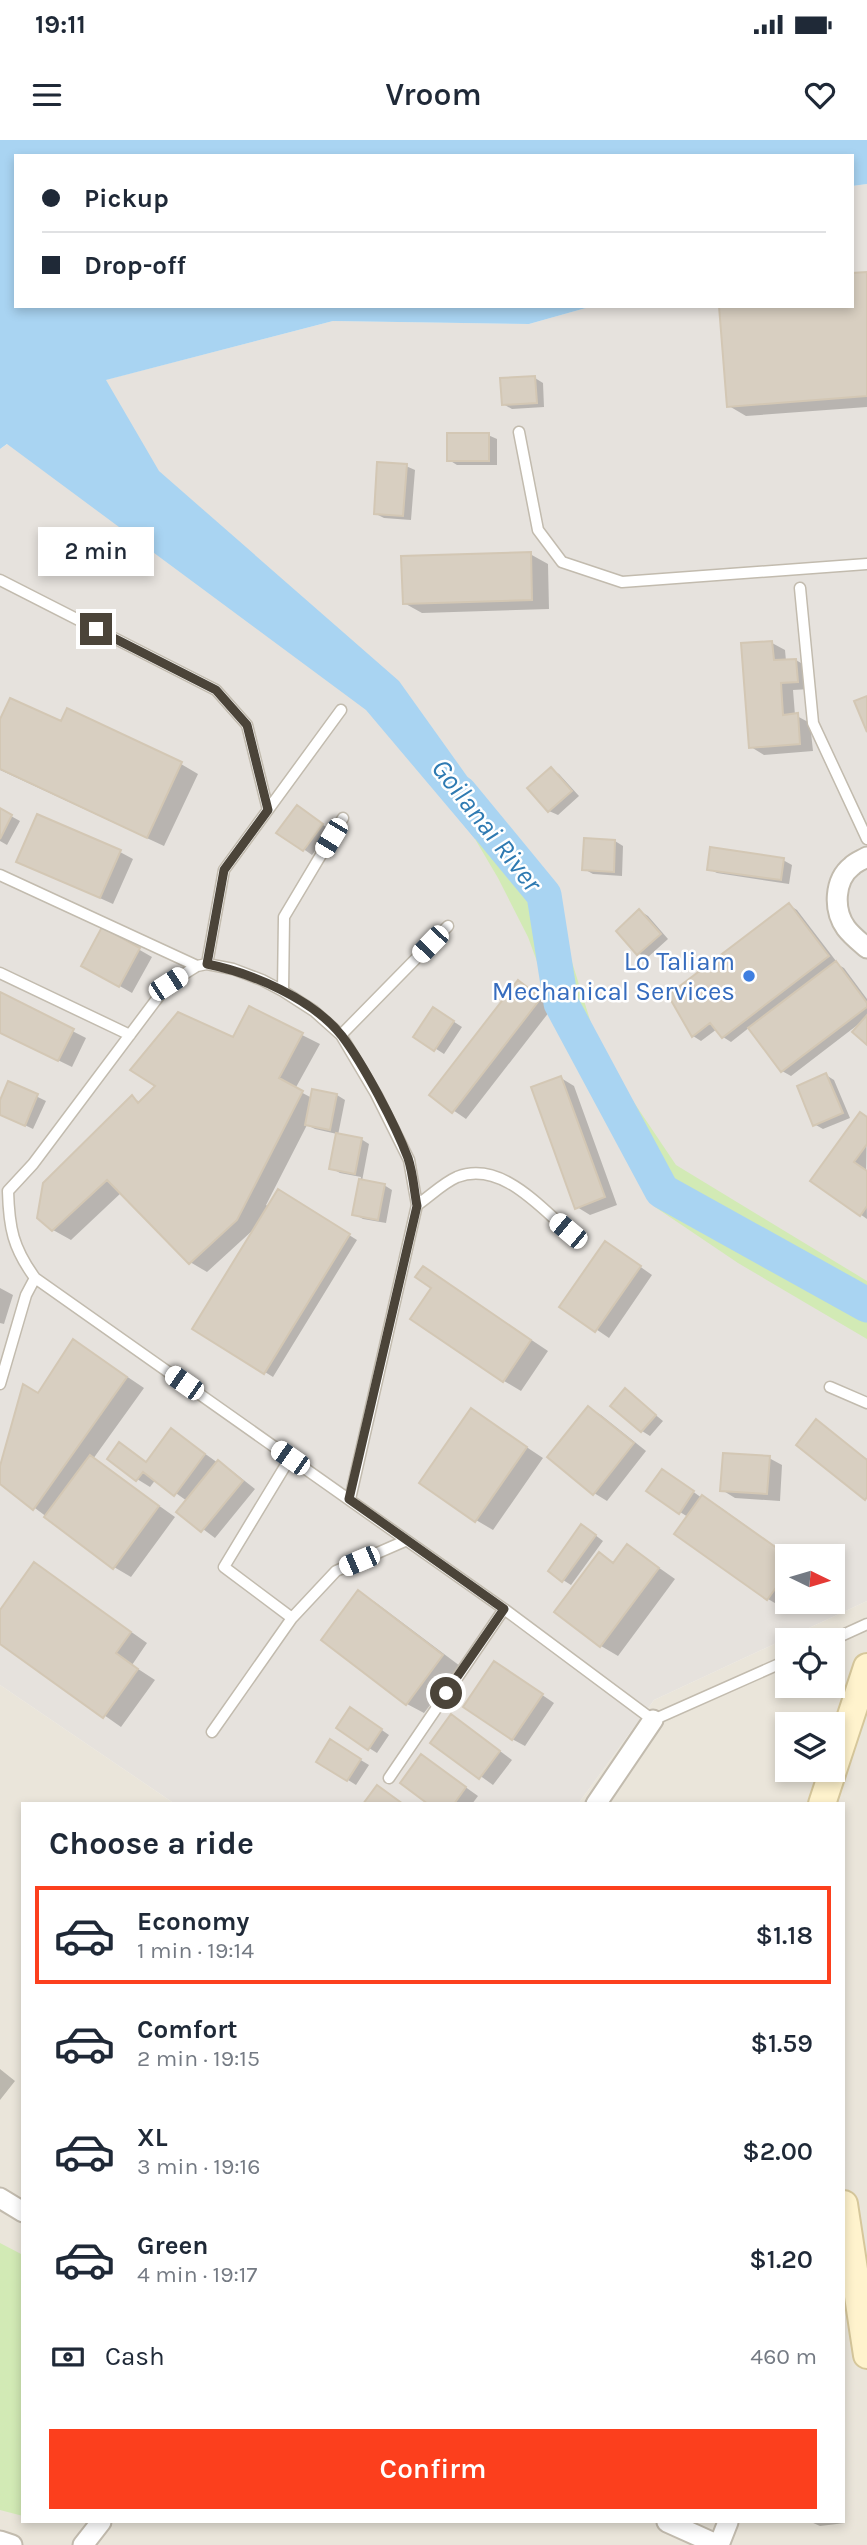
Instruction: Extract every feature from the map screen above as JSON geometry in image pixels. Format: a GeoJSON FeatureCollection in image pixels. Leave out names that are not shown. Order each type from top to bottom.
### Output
{"type":"FeatureCollection","features":[{"type":"Feature","properties":{"kind":"main road"},"geometry":{"type":"LineString","coordinates":[[823,1802],[867,1667]]}},
{"type":"Feature","properties":{"kind":"main road"},"geometry":{"type":"LineString","coordinates":[[845,2211],[867,2355]]}},
{"type":"Feature","properties":{"kind":"street"},"geometry":{"type":"LineString","coordinates":[[867,857],[851,866],[840,880],[837,896],[839,913],[846,928],[867,948]]}},
{"type":"Feature","properties":{"kind":"street"},"geometry":{"type":"LineString","coordinates":[[597,1802],[653,1720]]}},
{"type":"Feature","properties":{"kind":"street"},"geometry":{"type":"LineString","coordinates":[[0,2198],[21,2211]]}},
{"type":"Feature","properties":{"kind":"street"},"geometry":{"type":"LineString","coordinates":[[83,2545],[100,2523]]}},
{"type":"Feature","properties":{"kind":"street"},"geometry":{"type":"LineString","coordinates":[[669,2523],[719,2545],[728,2523]]}},
{"type":"Feature","properties":{"kind":"street"},"geometry":{"type":"LineString","coordinates":[[0,2541],[12,2545]]}},
{"type":"Feature","properties":{"kind":"lane"},"geometry":{"type":"LineString","coordinates":[[519,432],[538,530],[562,562],[622,582],[867,564]]}},
{"type":"Feature","properties":{"kind":"lane"},"geometry":{"type":"LineString","coordinates":[[0,580],[216,690],[247,725],[268,810]]}},
{"type":"Feature","properties":{"kind":"lane"},"geometry":{"type":"LineString","coordinates":[[800,588],[813,723],[867,839]]}},
{"type":"Feature","properties":{"kind":"lane"},"geometry":{"type":"LineString","coordinates":[[341,710],[224,870],[202,965],[168,984],[33,1164],[8,1191],[9,1223],[5,1230],[19,1257],[35,1278],[504,1609],[653,1720],[775,1666]]}},
{"type":"Feature","properties":{"kind":"lane"},"geometry":{"type":"LineString","coordinates":[[283,991],[284,917],[343,818]]}},
{"type":"Feature","properties":{"kind":"lane"},"geometry":{"type":"LineString","coordinates":[[0,875],[202,965],[233,969],[262,979],[283,991],[314,1011],[341,1035],[376,1094],[409,1160],[417,1206],[349,1499]]}},
{"type":"Feature","properties":{"kind":"lane"},"geometry":{"type":"LineString","coordinates":[[341,1035],[448,926]]}},
{"type":"Feature","properties":{"kind":"lane"},"geometry":{"type":"LineString","coordinates":[[0,973],[130,1035]]}},
{"type":"Feature","properties":{"kind":"lane"},"geometry":{"type":"LineString","coordinates":[[417,1206],[456,1178],[481,1172],[513,1184],[568,1231]]}},
{"type":"Feature","properties":{"kind":"lane"},"geometry":{"type":"LineString","coordinates":[[0,1384],[26,1295],[35,1278]]}},
{"type":"Feature","properties":{"kind":"lane"},"geometry":{"type":"LineString","coordinates":[[830,1387],[867,1403]]}},
{"type":"Feature","properties":{"kind":"lane"},"geometry":{"type":"LineString","coordinates":[[290,1458],[224,1567],[292,1618]]}},
{"type":"Feature","properties":{"kind":"lane"},"geometry":{"type":"LineString","coordinates":[[212,1732],[292,1618],[336,1571],[405,1541]]}},
{"type":"Feature","properties":{"kind":"lane"},"geometry":{"type":"LineString","coordinates":[[388,1778],[504,1609]]}},
{"type":"Feature","properties":{"kind":"lane"},"geometry":{"type":"LineString","coordinates":[[845,1634],[867,1624]]}},
{"type":"Feature","properties":{"kind":"shaded area"},"geometry":{"type":"Polygon","coordinates":[[[867,184],[867,1601],[845,1611],[845,1544],[775,1544],[775,1614],[839,1614],[809,1628],[775,1628],[775,1644],[654,1700],[579,1802],[172,1802],[0,1685],[0,449],[105,380],[333,321],[529,324],[586,308],[854,308],[854,186],[867,184]]]}},
{"type":"Feature","properties":{"kind":"shaded area"},"geometry":{"type":"Polygon","coordinates":[[[867,1601],[867,2545],[0,2545],[0,1685],[172,1802],[21,1802],[21,2523],[845,2523],[845,1802],[579,1802],[654,1700],[775,1644],[775,1698],[845,1698],[845,1628],[809,1628],[839,1614],[845,1614],[845,1611],[867,1601]]]}},
{"type":"Feature","properties":{"kind":"green space"},"geometry":{"type":"Polygon","coordinates":[[[499,821],[510,831],[548,885],[600,1052],[676,1165],[867,1281],[867,1339],[738,1263],[655,1207],[565,1038],[528,937],[475,839],[499,821]]]}},
{"type":"Feature","properties":{"kind":"green space"},"geometry":{"type":"Polygon","coordinates":[[[0,2243],[21,2254],[21,2515],[0,2510],[0,2243]]]}},
{"type":"Feature","properties":{"kind":"water"},"geometry":{"type":"Polygon","coordinates":[[[0,140],[867,140],[867,184],[854,186],[854,154],[14,154],[14,308],[586,308],[529,324],[333,321],[106,380],[159,471],[399,681],[499,821],[475,839],[366,710],[7,444],[0,449],[0,140]]]}},
{"type":"Feature","properties":{"kind":"building"},"geometry":{"type":"Polygon","coordinates":[[[867,272],[867,396],[727,407],[719,308],[854,308],[854,273],[867,272]]]}},
{"type":"Feature","properties":{"kind":"building"},"geometry":{"type":"Polygon","coordinates":[[[535,376],[537,403],[502,405],[500,378],[535,376]]]}},
{"type":"Feature","properties":{"kind":"building"},"geometry":{"type":"Polygon","coordinates":[[[447,433],[489,433],[489,461],[447,461],[447,433]]]}},
{"type":"Feature","properties":{"kind":"building"},"geometry":{"type":"Polygon","coordinates":[[[377,462],[407,464],[403,516],[374,514],[377,462]]]}},
{"type":"Feature","properties":{"kind":"building"},"geometry":{"type":"Polygon","coordinates":[[[531,552],[532,600],[403,604],[401,556],[531,552]]]}},
{"type":"Feature","properties":{"kind":"building"},"geometry":{"type":"Polygon","coordinates":[[[772,641],[774,660],[796,659],[798,682],[781,683],[783,715],[798,713],[800,744],[749,748],[741,643],[772,641]]]}},
{"type":"Feature","properties":{"kind":"building"},"geometry":{"type":"Polygon","coordinates":[[[867,696],[867,732],[854,701],[867,696]]]}},
{"type":"Feature","properties":{"kind":"building"},"geometry":{"type":"Polygon","coordinates":[[[10,698],[61,721],[67,708],[182,762],[147,838],[0,769],[0,719],[10,698]]]}},
{"type":"Feature","properties":{"kind":"building"},"geometry":{"type":"Polygon","coordinates":[[[551,767],[572,791],[548,812],[527,788],[551,767]]]}},
{"type":"Feature","properties":{"kind":"building"},"geometry":{"type":"Polygon","coordinates":[[[297,805],[323,824],[303,851],[276,833],[297,805]]]}},
{"type":"Feature","properties":{"kind":"building"},"geometry":{"type":"Polygon","coordinates":[[[0,808],[12,815],[0,839],[0,808]]]}},
{"type":"Feature","properties":{"kind":"building"},"geometry":{"type":"Polygon","coordinates":[[[37,814],[121,850],[100,898],[16,862],[37,814]]]}},
{"type":"Feature","properties":{"kind":"building"},"geometry":{"type":"Polygon","coordinates":[[[584,838],[615,840],[614,872],[582,870],[584,838]]]}},
{"type":"Feature","properties":{"kind":"building"},"geometry":{"type":"Polygon","coordinates":[[[710,847],[784,858],[781,880],[707,870],[710,847]]]}},
{"type":"Feature","properties":{"kind":"building","name":"Lo Taliam Mechanical Services"},"geometry":{"type":"Polygon","coordinates":[[[789,903],[829,956],[722,1038],[710,1023],[692,1037],[668,995],[789,903]]]}},
{"type":"Feature","properties":{"kind":"building"},"geometry":{"type":"Polygon","coordinates":[[[639,909],[661,934],[637,955],[616,931],[639,909]]]}},
{"type":"Feature","properties":{"kind":"building"},"geometry":{"type":"Polygon","coordinates":[[[102,927],[140,948],[119,987],[81,966],[102,927]]]}},
{"type":"Feature","properties":{"kind":"building"},"geometry":{"type":"Polygon","coordinates":[[[836,961],[867,1003],[867,1007],[781,1072],[748,1028],[836,961]]]}},
{"type":"Feature","properties":{"kind":"building"},"geometry":{"type":"Polygon","coordinates":[[[518,980],[541,998],[452,1113],[429,1095],[518,980]]]}},
{"type":"Feature","properties":{"kind":"building"},"geometry":{"type":"Polygon","coordinates":[[[0,992],[74,1029],[58,1061],[0,1033],[0,992]]]}},
{"type":"Feature","properties":{"kind":"building"},"geometry":{"type":"Polygon","coordinates":[[[249,1006],[303,1033],[279,1078],[303,1091],[237,1220],[189,1264],[107,1180],[52,1231],[37,1218],[43,1183],[132,1095],[138,1103],[155,1086],[130,1070],[178,1012],[233,1037],[249,1006]]]}},
{"type":"Feature","properties":{"kind":"building"},"geometry":{"type":"Polygon","coordinates":[[[433,1007],[454,1021],[434,1051],[413,1037],[433,1007]]]}},
{"type":"Feature","properties":{"kind":"building"},"geometry":{"type":"Polygon","coordinates":[[[867,1015],[867,1045],[852,1032],[867,1015]]]}},
{"type":"Feature","properties":{"kind":"building"},"geometry":{"type":"Polygon","coordinates":[[[826,1073],[843,1113],[813,1126],[797,1086],[826,1073]]]}},
{"type":"Feature","properties":{"kind":"building"},"geometry":{"type":"Polygon","coordinates":[[[561,1076],[605,1197],[575,1209],[531,1087],[561,1076]]]}},
{"type":"Feature","properties":{"kind":"building"},"geometry":{"type":"Polygon","coordinates":[[[8,1081],[38,1094],[25,1126],[0,1115],[0,1100],[8,1081]]]}},
{"type":"Feature","properties":{"kind":"building"},"geometry":{"type":"Polygon","coordinates":[[[312,1089],[337,1094],[330,1130],[305,1125],[312,1089]]]}},
{"type":"Feature","properties":{"kind":"building"},"geometry":{"type":"Polygon","coordinates":[[[860,1112],[867,1117],[867,1144],[854,1162],[867,1171],[867,1206],[860,1216],[810,1181],[860,1112]]]}},
{"type":"Feature","properties":{"kind":"building"},"geometry":{"type":"Polygon","coordinates":[[[336,1133],[362,1138],[355,1174],[329,1169],[336,1133]]]}},
{"type":"Feature","properties":{"kind":"building"},"geometry":{"type":"Polygon","coordinates":[[[359,1179],[385,1184],[378,1220],[352,1215],[359,1179]]]}},
{"type":"Feature","properties":{"kind":"building"},"geometry":{"type":"Polygon","coordinates":[[[278,1189],[350,1234],[264,1374],[192,1329],[278,1189]]]}},
{"type":"Feature","properties":{"kind":"building"},"geometry":{"type":"Polygon","coordinates":[[[605,1241],[641,1266],[595,1332],[559,1307],[605,1241]]]}},
{"type":"Feature","properties":{"kind":"building"},"geometry":{"type":"Polygon","coordinates":[[[423,1266],[531,1340],[503,1382],[410,1319],[431,1288],[415,1277],[423,1266]]]}},
{"type":"Feature","properties":{"kind":"building"},"geometry":{"type":"Polygon","coordinates":[[[73,1339],[127,1377],[33,1510],[0,1484],[0,1466],[23,1384],[38,1393],[73,1339]]]}},
{"type":"Feature","properties":{"kind":"building"},"geometry":{"type":"Polygon","coordinates":[[[625,1388],[656,1415],[641,1432],[610,1406],[625,1388]]]}},
{"type":"Feature","properties":{"kind":"building"},"geometry":{"type":"Polygon","coordinates":[[[588,1406],[634,1443],[593,1495],[547,1457],[588,1406]]]}},
{"type":"Feature","properties":{"kind":"building"},"geometry":{"type":"Polygon","coordinates":[[[471,1408],[527,1447],[475,1522],[419,1483],[471,1408]]]}},
{"type":"Feature","properties":{"kind":"building"},"geometry":{"type":"Polygon","coordinates":[[[816,1419],[867,1460],[865,1500],[796,1445],[816,1419]]]}},
{"type":"Feature","properties":{"kind":"building"},"geometry":{"type":"Polygon","coordinates":[[[171,1428],[205,1454],[174,1496],[143,1472],[136,1481],[107,1459],[119,1442],[146,1462],[171,1428]]]}},
{"type":"Feature","properties":{"kind":"building"},"geometry":{"type":"Polygon","coordinates":[[[723,1453],[770,1456],[767,1494],[720,1491],[723,1453]]]}},
{"type":"Feature","properties":{"kind":"building"},"geometry":{"type":"Polygon","coordinates":[[[90,1455],[159,1506],[113,1569],[44,1517],[90,1455]]]}},
{"type":"Feature","properties":{"kind":"building"},"geometry":{"type":"Polygon","coordinates":[[[218,1460],[243,1481],[201,1532],[176,1512],[218,1460]]]}},
{"type":"Feature","properties":{"kind":"building"},"geometry":{"type":"Polygon","coordinates":[[[662,1469],[694,1491],[679,1514],[646,1491],[662,1469]]]}},
{"type":"Feature","properties":{"kind":"building"},"geometry":{"type":"Polygon","coordinates":[[[702,1495],[775,1547],[775,1589],[767,1600],[674,1534],[702,1495]]]}},
{"type":"Feature","properties":{"kind":"building"},"geometry":{"type":"Polygon","coordinates":[[[581,1524],[596,1535],[562,1582],[548,1571],[581,1524]]]}},
{"type":"Feature","properties":{"kind":"building"},"geometry":{"type":"Polygon","coordinates":[[[627,1544],[659,1568],[600,1647],[554,1612],[599,1552],[613,1563],[627,1544]]]}},
{"type":"Feature","properties":{"kind":"building"},"geometry":{"type":"Polygon","coordinates":[[[34,1562],[131,1632],[116,1653],[138,1669],[103,1718],[0,1644],[0,1610],[34,1562]]]}},
{"type":"Feature","properties":{"kind":"building"},"geometry":{"type":"Polygon","coordinates":[[[358,1590],[443,1655],[406,1705],[321,1640],[358,1590]]]}},
{"type":"Feature","properties":{"kind":"building"},"geometry":{"type":"Polygon","coordinates":[[[494,1661],[543,1694],[512,1740],[463,1707],[494,1661]]]}},
{"type":"Feature","properties":{"kind":"building"},"geometry":{"type":"Polygon","coordinates":[[[350,1707],[382,1729],[368,1750],[336,1728],[350,1707]]]}},
{"type":"Feature","properties":{"kind":"building"},"geometry":{"type":"Polygon","coordinates":[[[451,1714],[500,1751],[479,1779],[430,1743],[451,1714]]]}},
{"type":"Feature","properties":{"kind":"building"},"geometry":{"type":"Polygon","coordinates":[[[330,1739],[361,1759],[347,1781],[316,1762],[330,1739]]]}},
{"type":"Feature","properties":{"kind":"building"},"geometry":{"type":"Polygon","coordinates":[[[421,1754],[466,1787],[455,1802],[425,1802],[400,1783],[421,1754]]]}},
{"type":"Feature","properties":{"kind":"building"},"geometry":{"type":"Polygon","coordinates":[[[377,1785],[400,1802],[364,1802],[377,1785]]]}},
{"type":"Feature","properties":{"kind":"waterway","name":"Goilanai River"},"geometry":{"type":"LineString","coordinates":[[460,793],[544,895],[561,1003],[662,1191],[867,1305]]}},
{"type":"Feature","properties":{"kind":"place","name":"Lo Taliam Mechanical Services"},"geometry":{"type":"Point","coordinates":[749,976]}},
{"type":"Feature","properties":{"kind":"route"},"geometry":{"type":"LineString","coordinates":[[96,629],[216,690],[247,725],[268,810],[224,870],[207,964],[262,979],[314,1011],[341,1035],[376,1094],[409,1160],[417,1206],[349,1499],[504,1609],[446,1693]]}}]}
